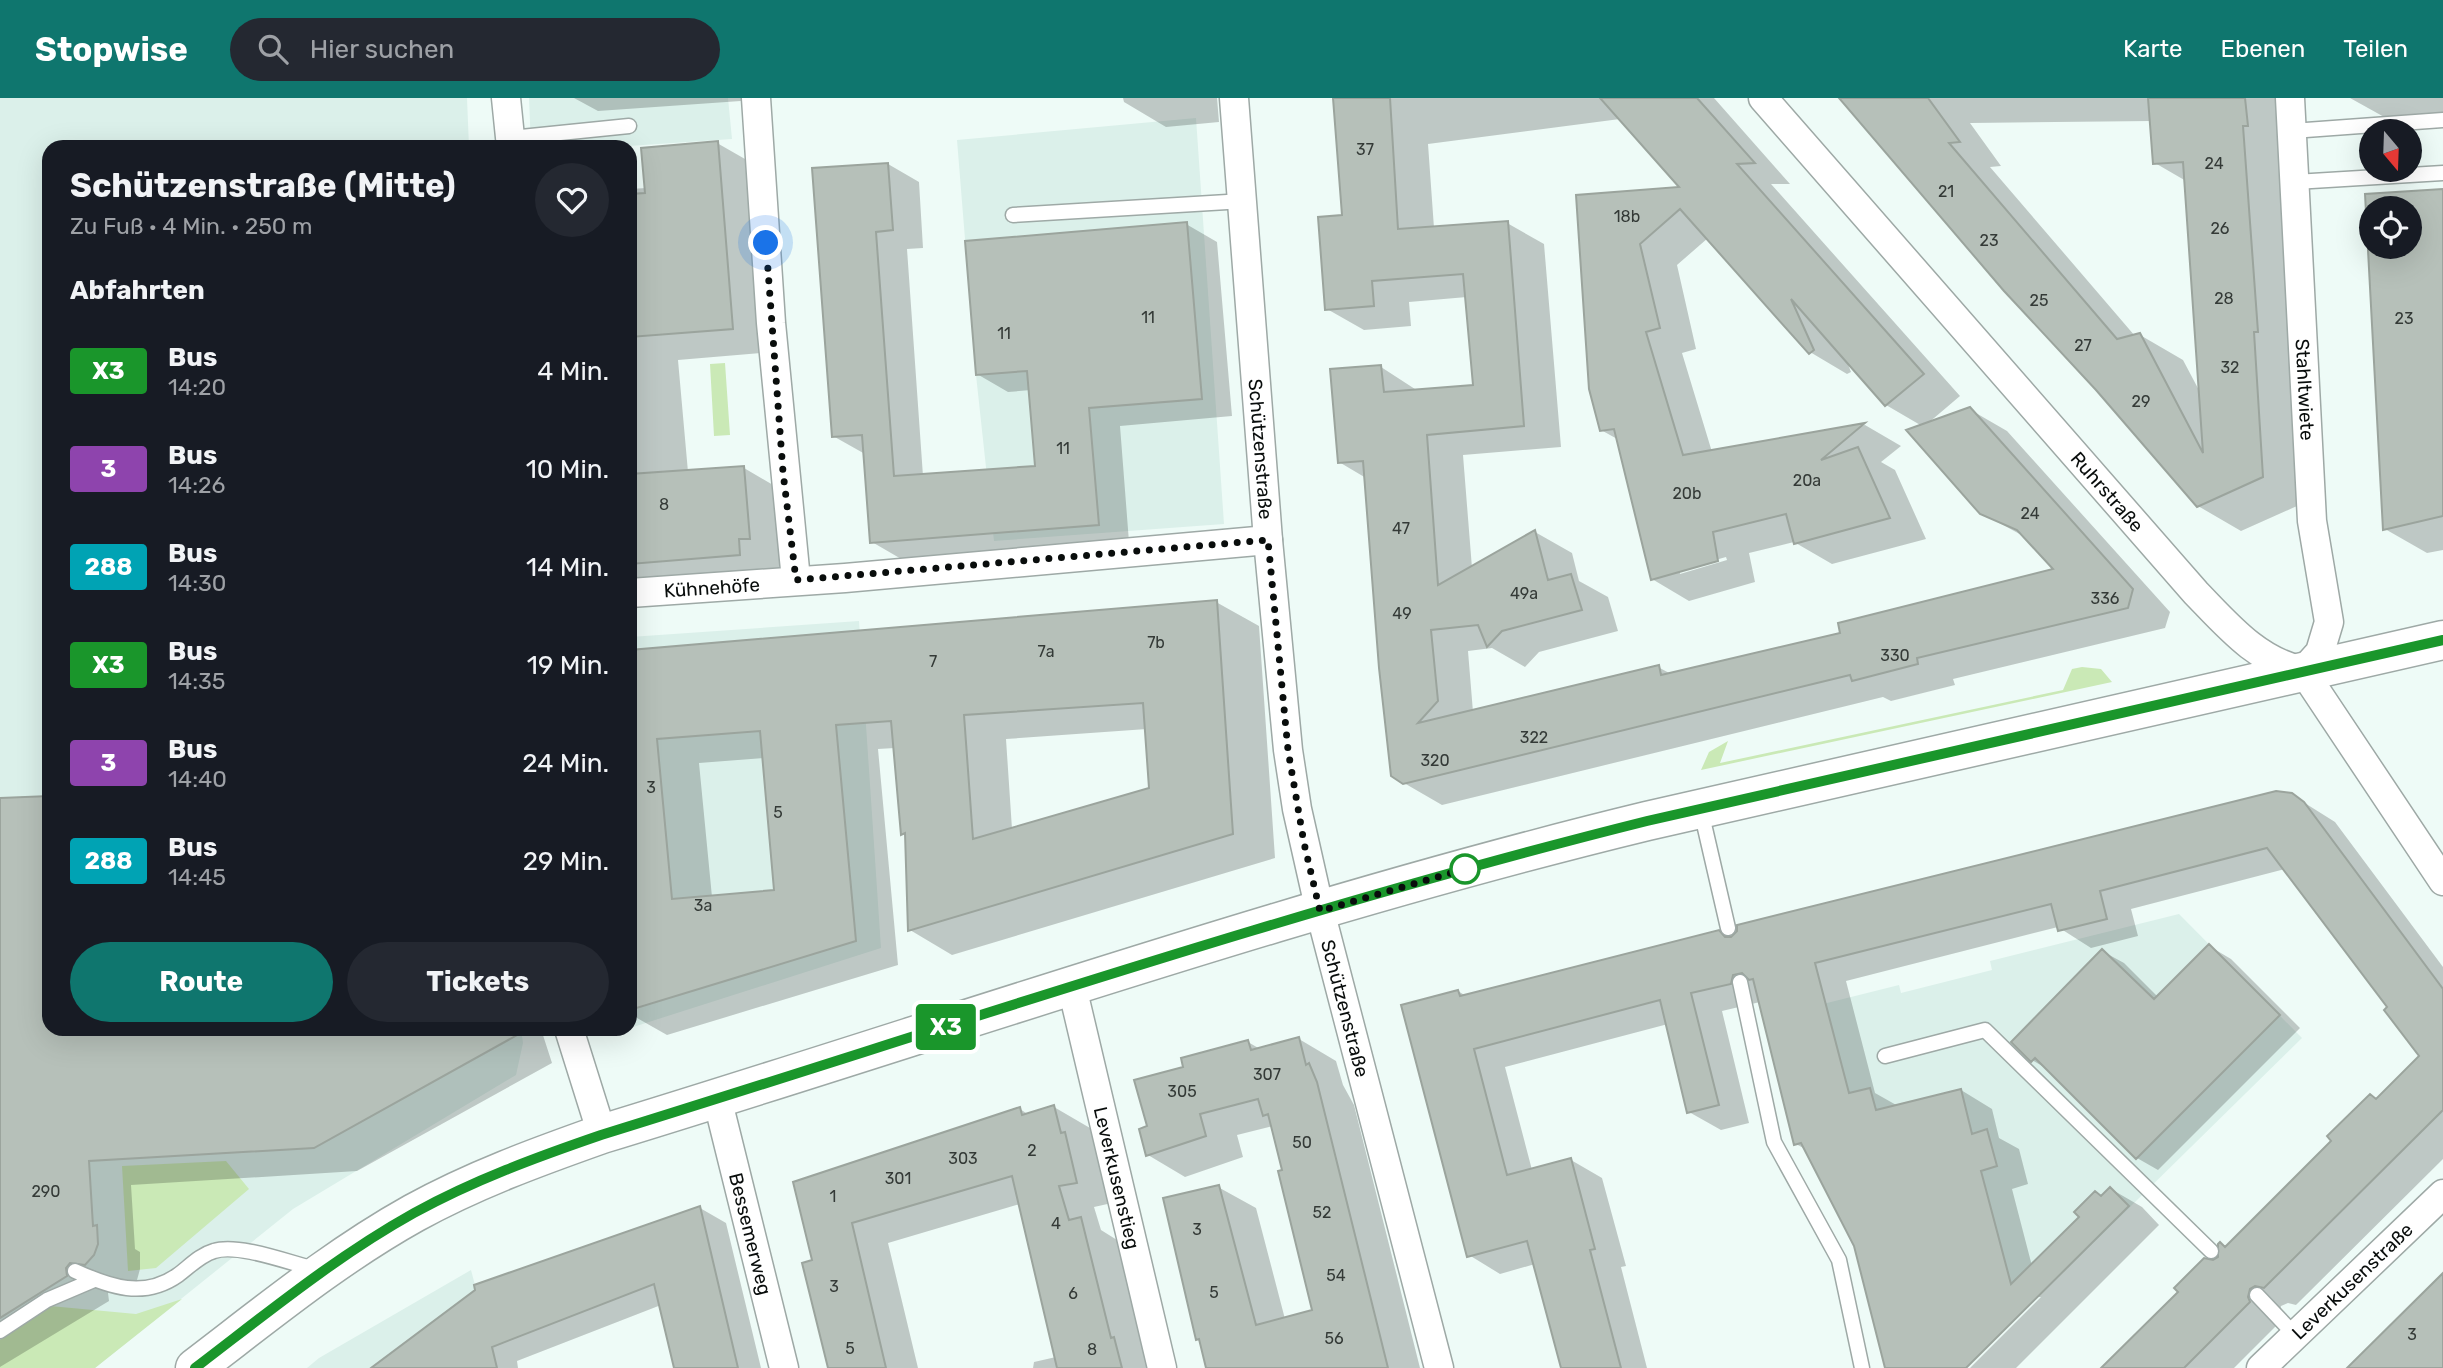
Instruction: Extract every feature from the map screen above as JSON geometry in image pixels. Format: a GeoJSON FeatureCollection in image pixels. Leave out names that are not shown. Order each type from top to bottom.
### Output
{"type":"FeatureCollection","features":[{"type":"Feature","properties":{"kind":"main road"},"geometry":{"type":"LineString","coordinates":[[216,1357],[323,1271],[368,1240],[498,1172],[601,1135],[1320,911],[1522,853],[2443,640]]}},
{"type":"Feature","properties":{"kind":"street"},"geometry":{"type":"LineString","coordinates":[[506,98],[511,140]]}},
{"type":"Feature","properties":{"kind":"street"},"geometry":{"type":"LineString","coordinates":[[756,98],[777,391],[796,580]]}},
{"type":"Feature","properties":{"kind":"street","name":"Schützenstraße"},"geometry":{"type":"LineString","coordinates":[[1234,98],[1268,540],[1288,750],[1304,843],[1320,911],[1439,1368]]}},
{"type":"Feature","properties":{"kind":"street","name":"Ruhrstraße"},"geometry":{"type":"LineString","coordinates":[[1763,98],[2196,593],[2262,657],[2280,666],[2303,671]]}},
{"type":"Feature","properties":{"kind":"street","name":"Stahltwiete"},"geometry":{"type":"LineString","coordinates":[[2290,98],[2312,521],[2329,622],[2320,652],[2303,671]]}},
{"type":"Feature","properties":{"kind":"street","name":"Kühnehöfe"},"geometry":{"type":"LineString","coordinates":[[637,592],[1268,540]]}},
{"type":"Feature","properties":{"kind":"street"},"geometry":{"type":"LineString","coordinates":[[2303,671],[2443,881]]}},
{"type":"Feature","properties":{"kind":"street","name":"Leverkusenstieg"},"geometry":{"type":"LineString","coordinates":[[1073,987],[1162,1368]]}},
{"type":"Feature","properties":{"kind":"street"},"geometry":{"type":"LineString","coordinates":[[571,1036],[601,1135]]}},
{"type":"Feature","properties":{"kind":"street","name":"Bessemerweg"},"geometry":{"type":"LineString","coordinates":[[717,1098],[784,1368]]}},
{"type":"Feature","properties":{"kind":"street","name":"Leverkusenstraße"},"geometry":{"type":"LineString","coordinates":[[2261,1368],[2443,1194]]}},
{"type":"Feature","properties":{"kind":"lane"},"geometry":{"type":"LineString","coordinates":[[2292,131],[2443,120]]}},
{"type":"Feature","properties":{"kind":"lane"},"geometry":{"type":"LineString","coordinates":[[532,140],[629,126]]}},
{"type":"Feature","properties":{"kind":"lane"},"geometry":{"type":"LineString","coordinates":[[2295,182],[2443,173]]}},
{"type":"Feature","properties":{"kind":"lane"},"geometry":{"type":"LineString","coordinates":[[1013,215],[1244,201]]}},
{"type":"Feature","properties":{"kind":"lane"},"geometry":{"type":"LineString","coordinates":[[1701,810],[1728,928]]}},
{"type":"Feature","properties":{"kind":"lane"},"geometry":{"type":"LineString","coordinates":[[1740,982],[1774,1142],[1839,1260],[1862,1368]]}},
{"type":"Feature","properties":{"kind":"lane"},"geometry":{"type":"LineString","coordinates":[[1885,1056],[1986,1030],[2211,1251]]}},
{"type":"Feature","properties":{"kind":"lane"},"geometry":{"type":"LineString","coordinates":[[75,1271],[94,1280],[132,1290],[146,1289],[161,1285],[203,1256],[225,1249],[323,1271]]}},
{"type":"Feature","properties":{"kind":"lane"},"geometry":{"type":"LineString","coordinates":[[0,1331],[47,1300],[94,1280]]}},
{"type":"Feature","properties":{"kind":"lane"},"geometry":{"type":"LineString","coordinates":[[2257,1295],[2294,1334]]}},
{"type":"Feature","properties":{"kind":"shaded area"},"geometry":{"type":"Polygon","coordinates":[[[0,98],[467,98],[469,140],[42,140],[42,1036],[522,1036],[523,1043],[516,1075],[293,1209],[95,1368],[0,1368],[0,98]]]}},
{"type":"Feature","properties":{"kind":"shaded area"},"geometry":{"type":"Polygon","coordinates":[[[529,98],[728,98],[732,139],[637,145],[637,140],[531,140],[529,98]]]}},
{"type":"Feature","properties":{"kind":"shaded area"},"geometry":{"type":"Polygon","coordinates":[[[1196,118],[1224,524],[994,541],[976,375],[957,140],[1196,118]]]}},
{"type":"Feature","properties":{"kind":"shaded area"},"geometry":{"type":"Polygon","coordinates":[[[859,621],[881,948],[637,1026],[637,637],[859,621]]]}},
{"type":"Feature","properties":{"kind":"shaded area"},"geometry":{"type":"Polygon","coordinates":[[[2179,914],[2302,1038],[1966,1368],[1885,1368],[1854,1246],[1801,1143],[1794,1145],[1763,1019],[1899,985],[1901,993],[1992,970],[1990,961],[2179,914]]]}},
{"type":"Feature","properties":{"kind":"shaded area"},"geometry":{"type":"Polygon","coordinates":[[[471,1270],[497,1368],[307,1368],[319,1358],[471,1270]]]}},
{"type":"Feature","properties":{"kind":"green space"},"geometry":{"type":"Polygon","coordinates":[[[725,363],[730,435],[714,436],[710,364],[725,363]]]}},
{"type":"Feature","properties":{"kind":"green space"},"geometry":{"type":"Polygon","coordinates":[[[2072,669],[2101,669],[2112,682],[1701,770],[1709,752],[1728,741],[1720,763],[2063,690],[2072,669]]]}},
{"type":"Feature","properties":{"kind":"green space"},"geometry":{"type":"Polygon","coordinates":[[[226,1161],[249,1189],[156,1268],[128,1271],[122,1166],[226,1161]]]}},
{"type":"Feature","properties":{"kind":"green space"},"geometry":{"type":"Polygon","coordinates":[[[182,1299],[95,1368],[0,1368],[0,1340],[50,1306],[136,1314],[182,1299]]]}},
{"type":"Feature","properties":{"kind":"building"},"geometry":{"type":"Polygon","coordinates":[[[1333,98],[1390,98],[1398,229],[1508,221],[1524,426],[1427,435],[1438,585],[1535,530],[1548,580],[1571,574],[1582,610],[1502,631],[1487,647],[1478,625],[1431,630],[1438,701],[1418,723],[1659,665],[1661,675],[1840,633],[1838,623],[2053,569],[2017,530],[1980,514],[1906,430],[1970,407],[2133,589],[2128,608],[1917,658],[1918,664],[1852,681],[1850,675],[1403,784],[1391,776],[1379,668],[1363,461],[1338,463],[1330,369],[1381,365],[1384,392],[1473,385],[1463,274],[1372,281],[1374,306],[1325,310],[1318,217],[1342,215],[1333,98]]]}},
{"type":"Feature","properties":{"kind":"building"},"geometry":{"type":"Polygon","coordinates":[[[1600,98],[1697,98],[1755,163],[1737,164],[1924,374],[1885,406],[1791,299],[1814,350],[1809,354],[1680,209],[1640,244],[1660,328],[1646,332],[1683,455],[1865,423],[1821,460],[1858,447],[1890,518],[1794,544],[1786,514],[1713,532],[1718,561],[1651,580],[1614,429],[1600,431],[1589,389],[1576,195],[1679,187],[1600,98]]]}},
{"type":"Feature","properties":{"kind":"building"},"geometry":{"type":"Polygon","coordinates":[[[1839,98],[1928,98],[1960,142],[1949,143],[2117,339],[2140,333],[2203,453],[2183,162],[2153,164],[2148,98],[2245,98],[2248,126],[2243,126],[2258,332],[2254,332],[2263,477],[2197,507],[2096,390],[2004,291],[1839,98]]]}},
{"type":"Feature","properties":{"kind":"building"},"geometry":{"type":"Polygon","coordinates":[[[718,141],[733,329],[637,336],[637,194],[645,193],[641,148],[718,141]]]}},
{"type":"Feature","properties":{"kind":"building"},"geometry":{"type":"Polygon","coordinates":[[[888,163],[893,230],[876,232],[894,476],[1035,466],[1027,371],[976,375],[965,241],[1187,222],[1202,399],[1089,408],[1099,525],[870,543],[862,435],[832,437],[812,168],[888,163]]]}},
{"type":"Feature","properties":{"kind":"building"},"geometry":{"type":"Polygon","coordinates":[[[2443,189],[2443,516],[2383,530],[2368,259],[2422,259],[2422,196],[2365,196],[2443,189]]]}},
{"type":"Feature","properties":{"kind":"building"},"geometry":{"type":"Polygon","coordinates":[[[744,466],[750,539],[739,539],[740,555],[637,563],[637,474],[744,466]]]}},
{"type":"Feature","properties":{"kind":"building"},"geometry":{"type":"Polygon","coordinates":[[[1217,600],[1233,834],[908,931],[905,833],[901,835],[891,721],[836,725],[856,941],[637,1008],[637,649],[1217,600]],[[1143,703],[964,715],[973,839],[1149,788],[1143,703]],[[760,731],[657,739],[672,899],[774,890],[760,731]]]}},
{"type":"Feature","properties":{"kind":"building"},"geometry":{"type":"Polygon","coordinates":[[[2276,791],[2292,793],[2304,802],[2443,989],[2443,1110],[2264,1288],[2255,1286],[2250,1289],[2250,1302],[2184,1368],[2101,1368],[2178,1292],[2174,1288],[2204,1258],[2213,1260],[2218,1257],[2220,1242],[2225,1247],[2331,1141],[2327,1136],[2370,1094],[2376,1099],[2419,1056],[2384,1010],[2387,1007],[2267,848],[2100,891],[2107,919],[2058,931],[2051,904],[1815,963],[1849,1093],[1870,1088],[1876,1110],[1961,1089],[1972,1134],[1987,1129],[1997,1166],[1981,1171],[2011,1284],[2079,1217],[2074,1212],[2095,1191],[2101,1196],[2110,1187],[2129,1206],[1966,1368],[1885,1368],[1854,1246],[1801,1143],[1794,1145],[1753,979],[1749,980],[1742,973],[1733,975],[1731,984],[1691,993],[1719,1105],[1687,1113],[1660,1000],[1474,1049],[1507,1175],[1571,1158],[1595,1249],[1590,1250],[1621,1368],[1561,1368],[1527,1241],[1467,1257],[1401,1005],[1458,990],[1460,996],[1719,930],[1725,937],[1731,937],[1737,931],[1737,925],[2276,791]]]}},
{"type":"Feature","properties":{"kind":"building"},"geometry":{"type":"Polygon","coordinates":[[[42,796],[42,1036],[515,1036],[314,1148],[89,1161],[93,1226],[97,1225],[98,1244],[94,1255],[85,1265],[70,1263],[66,1268],[67,1276],[0,1318],[0,798],[42,796]]]}},
{"type":"Feature","properties":{"kind":"building"},"geometry":{"type":"Polygon","coordinates":[[[2209,944],[2280,1015],[2136,1159],[2035,1058],[2031,1062],[2011,1042],[2102,949],[2154,999],[2209,944]]]}},
{"type":"Feature","properties":{"kind":"building"},"geometry":{"type":"Polygon","coordinates":[[[1299,1037],[1306,1065],[1309,1063],[1317,1082],[1388,1368],[1206,1368],[1199,1339],[1196,1340],[1163,1198],[1219,1185],[1256,1325],[1312,1310],[1278,1171],[1282,1170],[1268,1114],[1263,1116],[1258,1099],[1200,1114],[1206,1136],[1146,1156],[1139,1129],[1147,1126],[1134,1080],[1183,1067],[1181,1058],[1248,1040],[1251,1050],[1299,1037]]]}},
{"type":"Feature","properties":{"kind":"building"},"geometry":{"type":"Polygon","coordinates":[[[1054,1105],[1061,1133],[1065,1132],[1077,1183],[1059,1186],[1069,1220],[1081,1217],[1111,1338],[1114,1337],[1122,1368],[1057,1368],[1012,1176],[852,1223],[886,1368],[828,1368],[802,1263],[812,1260],[793,1182],[1020,1107],[1022,1115],[1054,1105]]]}},
{"type":"Feature","properties":{"kind":"building"},"geometry":{"type":"Polygon","coordinates":[[[700,1206],[738,1368],[674,1368],[654,1284],[492,1347],[497,1368],[371,1368],[475,1290],[474,1285],[700,1206]]]}},
{"type":"Feature","properties":{"kind":"building"},"geometry":{"type":"Polygon","coordinates":[[[2443,1273],[2443,1368],[2347,1368],[2443,1273]]]}},
{"type":"Feature","properties":{"kind":"bus line","name":"X3"},"geometry":{"type":"LineString","coordinates":[[195,1368],[323,1271],[414,1213],[498,1172],[601,1135],[1073,987],[1459,870],[1647,821],[2443,640]]}},
{"type":"Feature","properties":{"kind":"route"},"geometry":{"type":"LineString","coordinates":[[766,243],[783,472],[796,580],[845,578],[1268,540],[1288,750],[1297,809],[1320,911],[1465,869]]}}]}
